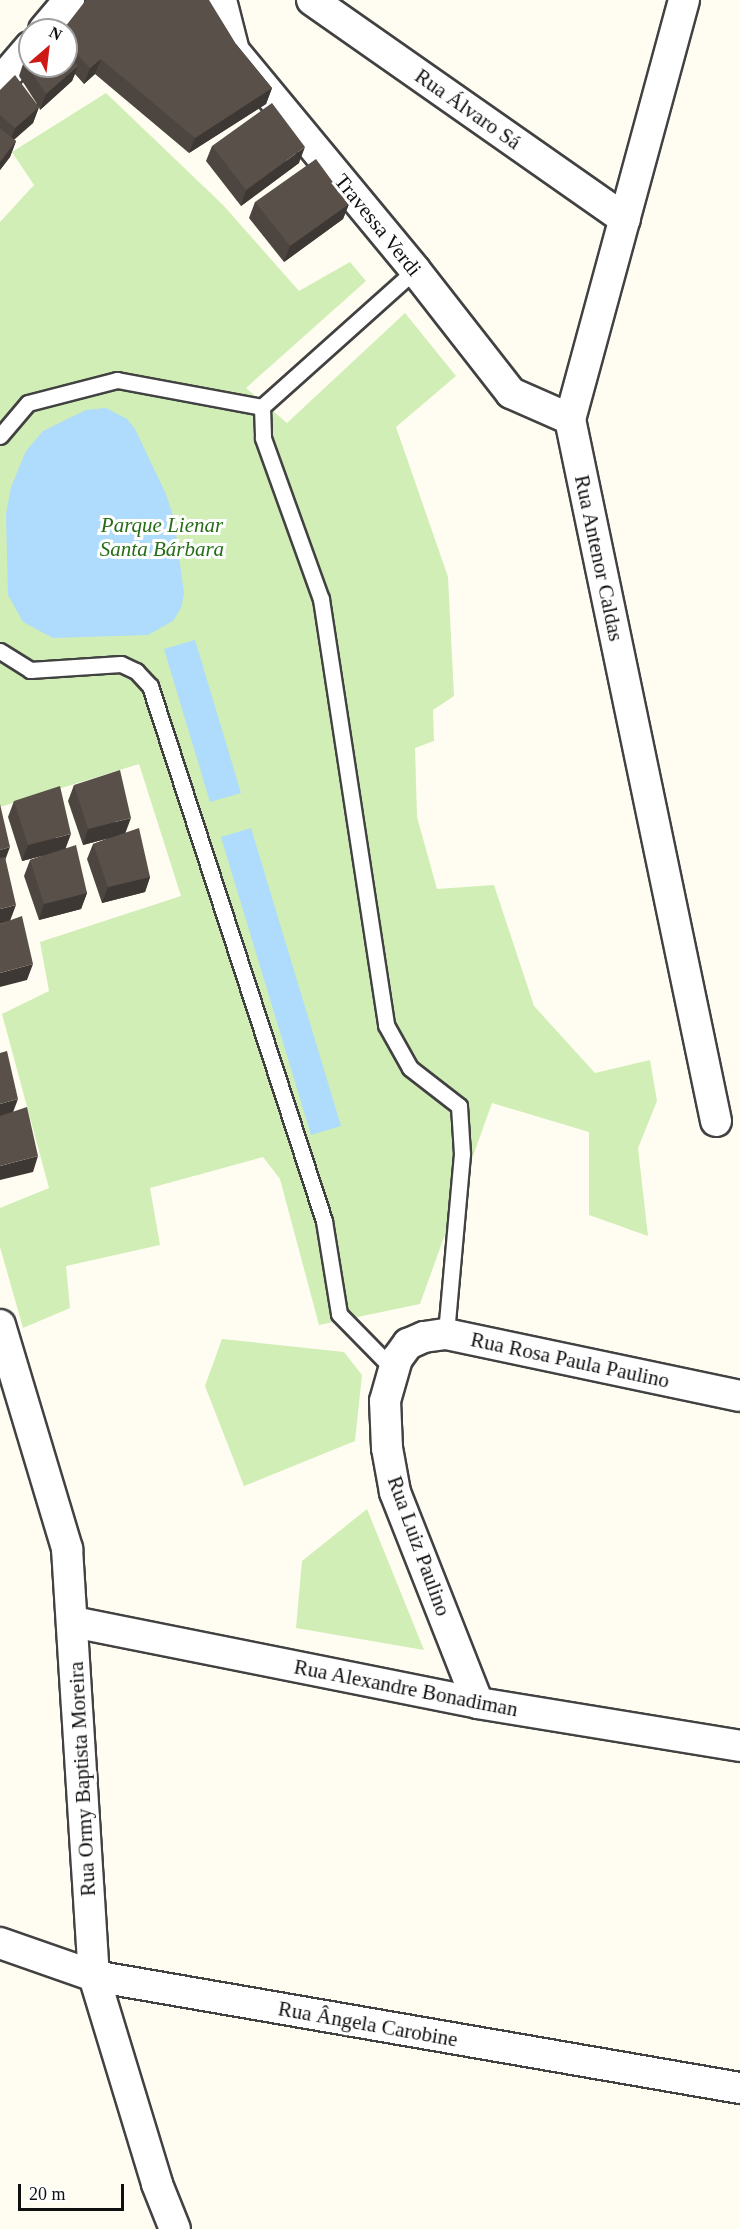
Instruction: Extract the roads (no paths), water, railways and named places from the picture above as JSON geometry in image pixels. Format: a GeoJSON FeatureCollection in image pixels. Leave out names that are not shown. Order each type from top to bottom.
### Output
{"type":"FeatureCollection","features":[{"type":"Feature","properties":{"kind":"street"},"geometry":{"type":"LineString","coordinates":[[54,18],[69,0]]}},
{"type":"Feature","properties":{"kind":"street","name":"Travessa Verdi"},"geometry":{"type":"LineString","coordinates":[[221,0],[234,51],[415,270],[511,393],[570,419]]}},
{"type":"Feature","properties":{"kind":"street","name":"Rua Álvaro Sá"},"geometry":{"type":"LineString","coordinates":[[312,0],[625,219]]}},
{"type":"Feature","properties":{"kind":"street","name":"Rua Antenor Caldas"},"geometry":{"type":"LineString","coordinates":[[684,0],[570,419],[717,1121]]}},
{"type":"Feature","properties":{"kind":"street"},"geometry":{"type":"LineString","coordinates":[[0,82],[18,61]]}},
{"type":"Feature","properties":{"kind":"street","name":"Rua Ormy Baptista Moreira"},"geometry":{"type":"LineString","coordinates":[[0,1325],[67,1550],[94,1976],[157,2184],[175,2229]]}},
{"type":"Feature","properties":{"kind":"street","name":"Rua Rosa Paula Paulino"},"geometry":{"type":"LineString","coordinates":[[398,1360],[414,1340],[446,1334],[740,1396]]}},
{"type":"Feature","properties":{"kind":"street","name":"Rua Luiz Paulino"},"geometry":{"type":"LineString","coordinates":[[398,1360],[384,1419],[395,1492],[478,1704]]}},
{"type":"Feature","properties":{"kind":"street","name":"Rua Alexandre Bonadiman"},"geometry":{"type":"LineString","coordinates":[[73,1622],[478,1704],[740,1746]]}},
{"type":"Feature","properties":{"kind":"street","name":"Rua Ângela Carobine"},"geometry":{"type":"LineString","coordinates":[[0,1943],[94,1976],[740,2088]]}},
{"type":"Feature","properties":{"kind":"lane"},"geometry":{"type":"LineString","coordinates":[[262,407],[415,270]]}},
{"type":"Feature","properties":{"kind":"lane"},"geometry":{"type":"LineString","coordinates":[[0,436],[28,403],[117,380],[262,407]]}},
{"type":"Feature","properties":{"kind":"lane"},"geometry":{"type":"LineString","coordinates":[[262,407],[263,438],[321,599],[386,1025],[410,1068],[459,1106],[462,1154],[446,1334]]}},
{"type":"Feature","properties":{"kind":"lane"},"geometry":{"type":"LineString","coordinates":[[0,651],[30,670],[121,664],[136,671],[150,686],[324,1221],[339,1314],[398,1360]]}},
{"type":"Feature","properties":{"kind":"water"},"geometry":{"type":"Polygon","coordinates":[[[106,408],[127,419],[135,429],[166,494],[174,519],[184,594],[181,608],[173,621],[148,635],[53,638],[23,622],[8,595],[6,514],[11,487],[26,451],[43,431],[86,410],[106,408]]]}},
{"type":"Feature","properties":{"kind":"water"},"geometry":{"type":"Polygon","coordinates":[[[195,640],[241,793],[210,802],[164,649],[195,640]]]}},
{"type":"Feature","properties":{"kind":"water"},"geometry":{"type":"Polygon","coordinates":[[[251,828],[341,1126],[311,1135],[221,837],[251,828]]]}},
{"type":"Feature","properties":{"kind":"park label","name":"Parque Lienar Santa Bárbara"},"geometry":{"type":"Point","coordinates":[162,537]}}]}
